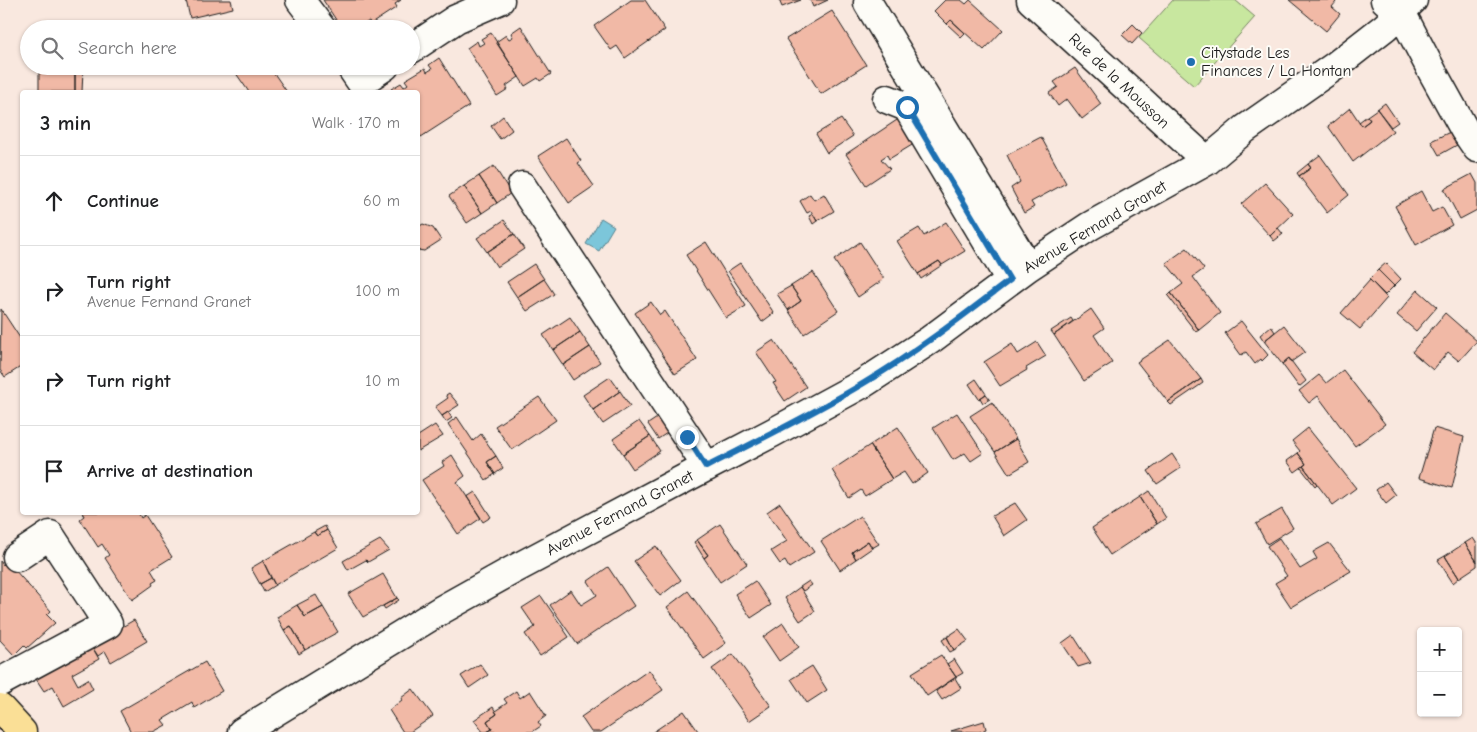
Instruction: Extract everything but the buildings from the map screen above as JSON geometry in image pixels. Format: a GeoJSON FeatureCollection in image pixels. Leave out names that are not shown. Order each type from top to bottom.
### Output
{"type":"FeatureCollection","features":[{"type":"Feature","properties":{"kind":"main road"},"geometry":{"type":"LineString","coordinates":[[0,708],[22,732]]}},
{"type":"Feature","properties":{"kind":"street"},"geometry":{"type":"LineString","coordinates":[[300,0],[315,20]]}},
{"type":"Feature","properties":{"kind":"street"},"geometry":{"type":"LineString","coordinates":[[420,43],[456,19],[500,0]]}},
{"type":"Feature","properties":{"kind":"street","name":"Rue de la Mousson"},"geometry":{"type":"LineString","coordinates":[[1031,0],[1207,161]]}},
{"type":"Feature","properties":{"kind":"street"},"geometry":{"type":"LineString","coordinates":[[868,3],[1019,273]]}},
{"type":"Feature","properties":{"kind":"street"},"geometry":{"type":"LineString","coordinates":[[1400,4],[1446,97],[1477,148]]}},
{"type":"Feature","properties":{"kind":"street","name":"Avenue Fernand Granet"},"geometry":{"type":"LineString","coordinates":[[242,732],[443,609],[864,383],[930,340],[1019,273],[1090,226],[1207,161],[1245,129],[1335,66],[1385,27],[1400,4]]}},
{"type":"Feature","properties":{"kind":"street"},"geometry":{"type":"LineString","coordinates":[[357,75],[362,82],[372,75]]}},
{"type":"Feature","properties":{"kind":"street"},"geometry":{"type":"LineString","coordinates":[[887,99],[907,107],[1019,273]]}},
{"type":"Feature","properties":{"kind":"street"},"geometry":{"type":"LineString","coordinates":[[522,186],[706,467]]}},
{"type":"Feature","properties":{"kind":"street"},"geometry":{"type":"LineString","coordinates":[[0,682],[108,624],[50,535],[17,557]]}},
{"type":"Feature","properties":{"kind":"green space","name":"Citystade Les Finances / La Hontan"},"geometry":{"type":"Polygon","coordinates":[[[1173,0],[1235,0],[1255,17],[1194,86],[1139,38],[1173,0]]]}},
{"type":"Feature","properties":{"kind":"water"},"geometry":{"type":"Polygon","coordinates":[[[601,218],[614,226],[599,251],[586,244],[601,218]]]}},
{"type":"Feature","properties":{"kind":"place","name":"Citystade Les Finances / La Hontan"},"geometry":{"type":"Point","coordinates":[1191,62]}},
{"type":"Feature","properties":{"kind":"route"},"geometry":{"type":"LineString","coordinates":[[687,437],[706,467],[772,434],[864,383],[930,340],[1010,280],[907,107]]}}]}
